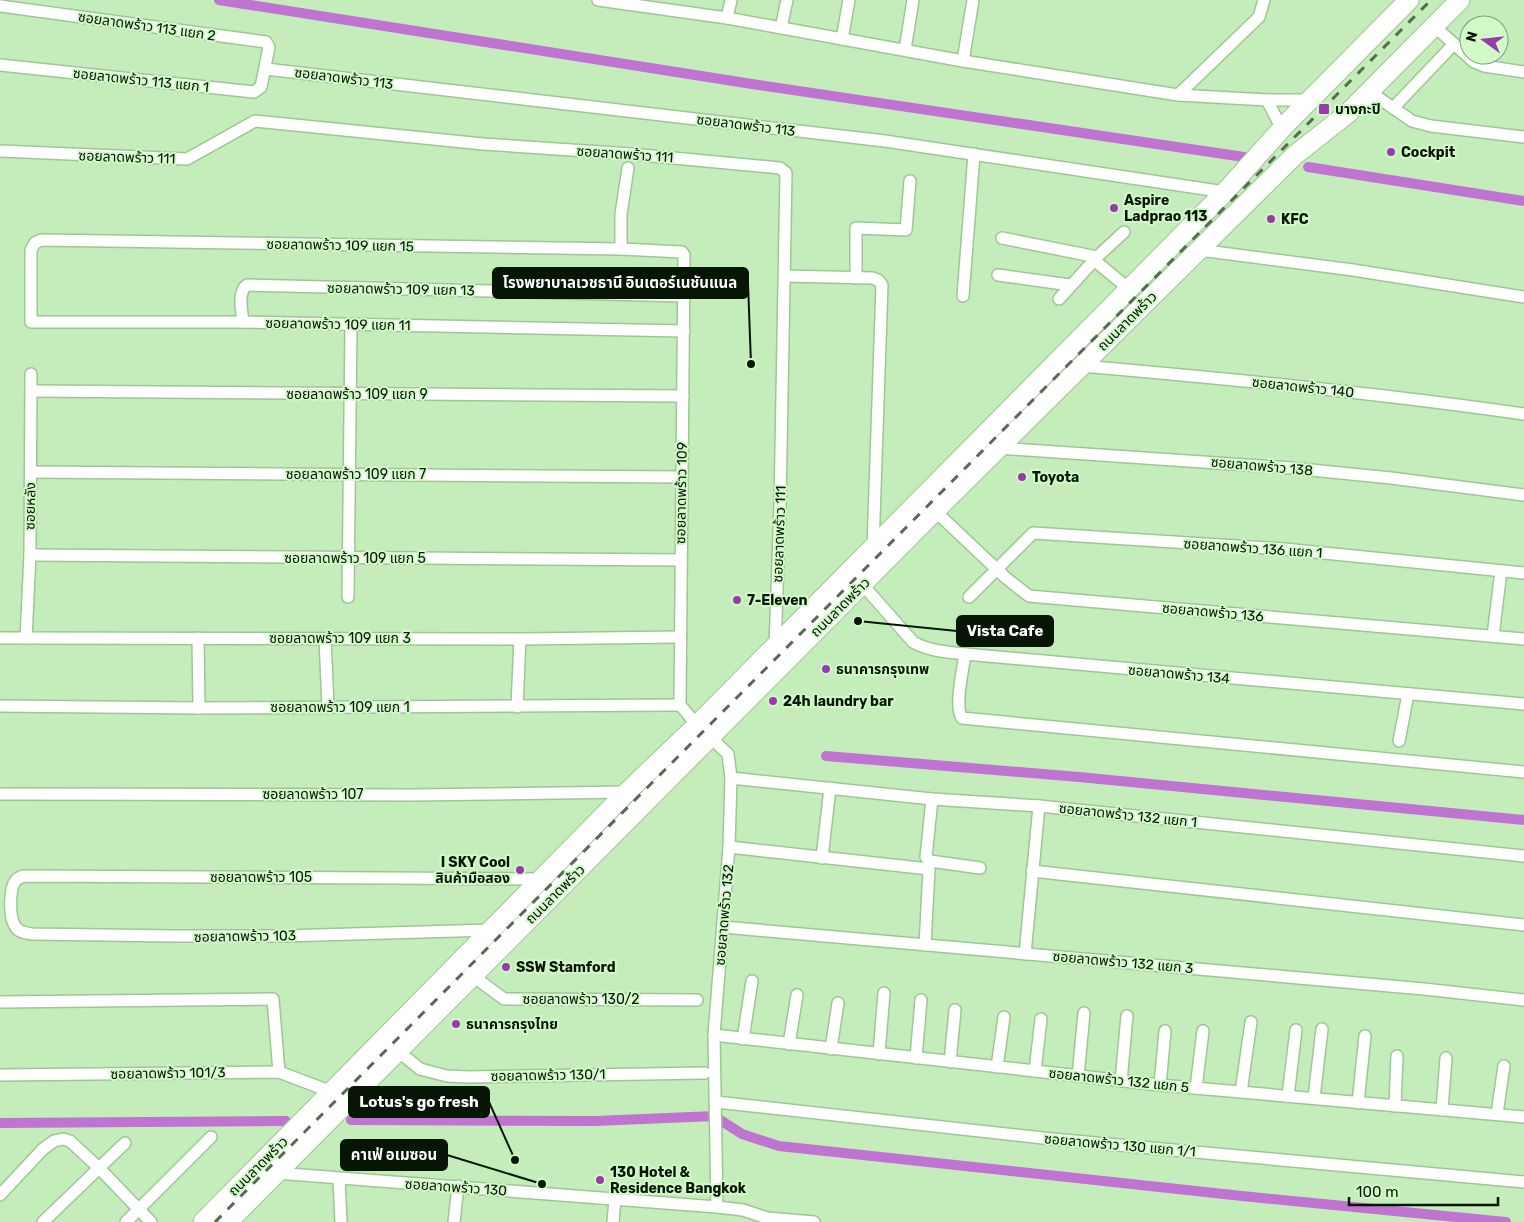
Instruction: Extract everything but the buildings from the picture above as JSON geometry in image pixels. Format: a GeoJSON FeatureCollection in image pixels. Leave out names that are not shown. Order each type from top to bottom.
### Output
{"type":"FeatureCollection","features":[{"type":"Feature","properties":{"kind":"main road"},"geometry":{"type":"LineString","coordinates":[[1295,155],[1344,102],[1417,17],[1422,0]]}},
{"type":"Feature","properties":{"kind":"main road"},"geometry":{"type":"LineString","coordinates":[[1238,178],[1417,17],[1445,0]]}},
{"type":"Feature","properties":{"kind":"main road","name":"ถนนลาดพร้าว"},"geometry":{"type":"LineString","coordinates":[[203,1222],[332,1092],[482,953],[505,943],[704,731],[774,647],[1225,192],[1310,100],[1417,17],[1460,0]]}},
{"type":"Feature","properties":{"kind":"main road","name":"ถนนลาดพร้าว"},"geometry":{"type":"LineString","coordinates":[[228,1222],[473,976],[492,930],[627,792],[704,731],[862,584],[1295,155],[1334,126],[1370,92],[1417,17]]}},
{"type":"Feature","properties":{"kind":"main road"},"geometry":{"type":"LineString","coordinates":[[492,930],[505,943]]}},
{"type":"Feature","properties":{"kind":"street"},"geometry":{"type":"LineString","coordinates":[[600,0],[669,5],[727,18],[963,61],[1178,95],[1267,100],[1310,100]]}},
{"type":"Feature","properties":{"kind":"street"},"geometry":{"type":"LineString","coordinates":[[727,18],[731,0]]}},
{"type":"Feature","properties":{"kind":"street"},"geometry":{"type":"LineString","coordinates":[[782,28],[787,0]]}},
{"type":"Feature","properties":{"kind":"street"},"geometry":{"type":"LineString","coordinates":[[842,39],[849,0]]}},
{"type":"Feature","properties":{"kind":"street"},"geometry":{"type":"LineString","coordinates":[[905,50],[913,0]]}},
{"type":"Feature","properties":{"kind":"street"},"geometry":{"type":"LineString","coordinates":[[963,61],[973,0]]}},
{"type":"Feature","properties":{"kind":"street"},"geometry":{"type":"LineString","coordinates":[[1178,95],[1259,17],[1264,0]]}},
{"type":"Feature","properties":{"kind":"street","name":"ซอยลาดพร้าว 113 แยก 2"},"geometry":{"type":"LineString","coordinates":[[0,6],[266,42],[269,47],[266,69]]}},
{"type":"Feature","properties":{"kind":"street"},"geometry":{"type":"LineString","coordinates":[[1417,17],[1454,44],[1474,62],[1484,66],[1524,72]]}},
{"type":"Feature","properties":{"kind":"street"},"geometry":{"type":"LineString","coordinates":[[1393,108],[1454,44]]}},
{"type":"Feature","properties":{"kind":"street","name":"ซอยลาดพร้าว 113 แยก 1"},"geometry":{"type":"LineString","coordinates":[[0,65],[254,92],[261,87],[266,69]]}},
{"type":"Feature","properties":{"kind":"street","name":"ซอยลาดพร้าว 113"},"geometry":{"type":"LineString","coordinates":[[266,69],[885,141],[1225,192]]}},
{"type":"Feature","properties":{"kind":"street"},"geometry":{"type":"LineString","coordinates":[[1370,92],[1412,121],[1431,126],[1524,137]]}},
{"type":"Feature","properties":{"kind":"street"},"geometry":{"type":"LineString","coordinates":[[1267,100],[1282,129]]}},
{"type":"Feature","properties":{"kind":"street","name":"ซอยลาดพร้าว 111"},"geometry":{"type":"LineString","coordinates":[[0,151],[187,159],[255,121],[473,143],[640,155],[780,168],[786,174],[785,276],[774,647]]}},
{"type":"Feature","properties":{"kind":"street"},"geometry":{"type":"LineString","coordinates":[[963,296],[974,154]]}},
{"type":"Feature","properties":{"kind":"street"},"geometry":{"type":"LineString","coordinates":[[621,249],[621,214],[628,168]]}},
{"type":"Feature","properties":{"kind":"street"},"geometry":{"type":"LineString","coordinates":[[856,278],[856,228],[906,230],[910,181]]}},
{"type":"Feature","properties":{"kind":"street"},"geometry":{"type":"LineString","coordinates":[[1058,299],[1096,258],[1124,232]]}},
{"type":"Feature","properties":{"kind":"street"},"geometry":{"type":"LineString","coordinates":[[1002,238],[1096,258],[1129,289]]}},
{"type":"Feature","properties":{"kind":"street","name":"ซอยลาดพร้าว 109 แยก 15"},"geometry":{"type":"LineString","coordinates":[[31,282],[32,250],[35,243],[41,240],[621,249],[678,252],[684,255]]}},
{"type":"Feature","properties":{"kind":"street"},"geometry":{"type":"LineString","coordinates":[[1199,250],[1353,270],[1524,298]]}},
{"type":"Feature","properties":{"kind":"street","name":"ซอยลาดพร้าว 109"},"geometry":{"type":"LineString","coordinates":[[680,705],[684,255]]}},
{"type":"Feature","properties":{"kind":"street"},"geometry":{"type":"LineString","coordinates":[[998,275],[1070,285]]}},
{"type":"Feature","properties":{"kind":"street"},"geometry":{"type":"LineString","coordinates":[[785,276],[872,278],[878,280],[882,285],[873,547]]}},
{"type":"Feature","properties":{"kind":"street","name":"ซอยลาดพร้าว 109 แยก 11"},"geometry":{"type":"LineString","coordinates":[[31,282],[31,322],[243,322],[684,331]]}},
{"type":"Feature","properties":{"kind":"street","name":"ซอยลาดพร้าว 109 แยก 13"},"geometry":{"type":"LineString","coordinates":[[243,322],[241,293],[247,285],[685,296]]}},
{"type":"Feature","properties":{"kind":"street"},"geometry":{"type":"LineString","coordinates":[[348,597],[351,324]]}},
{"type":"Feature","properties":{"kind":"street","name":"ซอยลาดพร้าว 140"},"geometry":{"type":"LineString","coordinates":[[1082,366],[1409,398],[1524,414]]}},
{"type":"Feature","properties":{"kind":"street","name":"ซอยหลัง"},"geometry":{"type":"LineString","coordinates":[[26,638],[30,555],[30,374]]}},
{"type":"Feature","properties":{"kind":"street","name":"ซอยลาดพร้าว 109 แยก 9"},"geometry":{"type":"LineString","coordinates":[[31,391],[683,396]]}},
{"type":"Feature","properties":{"kind":"street","name":"ซอยลาดพร้าว 138"},"geometry":{"type":"LineString","coordinates":[[998,448],[1291,468],[1391,478],[1524,495]]}},
{"type":"Feature","properties":{"kind":"street","name":"ซอยลาดพร้าว 109 แยก 7"},"geometry":{"type":"LineString","coordinates":[[30,472],[681,477]]}},
{"type":"Feature","properties":{"kind":"street","name":"ซอยลาดพร้าว 136"},"geometry":{"type":"LineString","coordinates":[[935,510],[996,568],[1030,596],[1524,639]]}},
{"type":"Feature","properties":{"kind":"street","name":"ซอยลาดพร้าว 136 แยก 1"},"geometry":{"type":"LineString","coordinates":[[969,597],[1033,533],[1284,549],[1524,573]]}},
{"type":"Feature","properties":{"kind":"street","name":"ซอยลาดพร้าว 109 แยก 5"},"geometry":{"type":"LineString","coordinates":[[30,555],[681,560]]}},
{"type":"Feature","properties":{"kind":"street"},"geometry":{"type":"LineString","coordinates":[[1493,636],[1502,571]]}},
{"type":"Feature","properties":{"kind":"street","name":"ซอยลาดพร้าว 134"},"geometry":{"type":"LineString","coordinates":[[862,584],[913,642],[923,648],[965,654],[1524,704]]}},
{"type":"Feature","properties":{"kind":"street","name":"ซอยลาดพร้าว 109 แยก 3"},"geometry":{"type":"LineString","coordinates":[[0,638],[520,639],[680,637]]}},
{"type":"Feature","properties":{"kind":"street"},"geometry":{"type":"LineString","coordinates":[[198,638],[199,708]]}},
{"type":"Feature","properties":{"kind":"street"},"geometry":{"type":"LineString","coordinates":[[326,639],[328,706]]}},
{"type":"Feature","properties":{"kind":"street"},"geometry":{"type":"LineString","coordinates":[[517,707],[520,639]]}},
{"type":"Feature","properties":{"kind":"street"},"geometry":{"type":"LineString","coordinates":[[965,654],[958,714],[962,718],[969,720],[1524,772]]}},
{"type":"Feature","properties":{"kind":"street"},"geometry":{"type":"LineString","coordinates":[[1399,741],[1408,694]]}},
{"type":"Feature","properties":{"kind":"street"},"geometry":{"type":"LineString","coordinates":[[680,705],[704,731]]}},
{"type":"Feature","properties":{"kind":"street","name":"ซอยลาดพร้าว 109 แยก 1"},"geometry":{"type":"LineString","coordinates":[[0,706],[199,708],[680,705]]}},
{"type":"Feature","properties":{"kind":"street","name":"ซอยลาดพร้าว 132"},"geometry":{"type":"LineString","coordinates":[[704,731],[728,754],[731,778],[729,847],[714,1035],[717,1207]]}},
{"type":"Feature","properties":{"kind":"street","name":"ซอยลาดพร้าว 132 แยก 1"},"geometry":{"type":"LineString","coordinates":[[731,778],[932,798],[1039,806],[1524,856]]}},
{"type":"Feature","properties":{"kind":"street"},"geometry":{"type":"LineString","coordinates":[[822,858],[830,788]]}},
{"type":"Feature","properties":{"kind":"street","name":"ซอยลาดพร้าว 107"},"geometry":{"type":"LineString","coordinates":[[0,794],[627,792]]}},
{"type":"Feature","properties":{"kind":"street"},"geometry":{"type":"LineString","coordinates":[[932,798],[926,857],[930,861],[980,868]]}},
{"type":"Feature","properties":{"kind":"street"},"geometry":{"type":"LineString","coordinates":[[1025,954],[1039,806]]}},
{"type":"Feature","properties":{"kind":"street"},"geometry":{"type":"LineString","coordinates":[[729,847],[928,870],[925,945]]}},
{"type":"Feature","properties":{"kind":"street"},"geometry":{"type":"LineString","coordinates":[[1032,871],[1524,925]]}},
{"type":"Feature","properties":{"kind":"street","name":"ซอยลาดพร้าว 105"},"geometry":{"type":"LineString","coordinates":[[11,913],[13,885],[16,880],[23,876],[541,880]]}},
{"type":"Feature","properties":{"kind":"street","name":"ซอยลาดพร้าว 103"},"geometry":{"type":"LineString","coordinates":[[11,913],[15,927],[23,933],[32,934],[273,936],[492,930]]}},
{"type":"Feature","properties":{"kind":"street","name":"ซอยลาดพร้าว 132 แยก 3"},"geometry":{"type":"LineString","coordinates":[[723,927],[1424,989],[1524,1000]]}},
{"type":"Feature","properties":{"kind":"street","name":"ซอยลาดพร้าว 130/2"},"geometry":{"type":"LineString","coordinates":[[473,976],[504,999],[697,1000]]}},
{"type":"Feature","properties":{"kind":"street"},"geometry":{"type":"LineString","coordinates":[[743,1039],[752,981]]}},
{"type":"Feature","properties":{"kind":"street"},"geometry":{"type":"LineString","coordinates":[[878,1054],[884,993]]}},
{"type":"Feature","properties":{"kind":"street"},"geometry":{"type":"LineString","coordinates":[[789,1044],[797,995]]}},
{"type":"Feature","properties":{"kind":"street"},"geometry":{"type":"LineString","coordinates":[[0,1002],[273,999],[279,1072]]}},
{"type":"Feature","properties":{"kind":"street"},"geometry":{"type":"LineString","coordinates":[[916,1058],[921,1000]]}},
{"type":"Feature","properties":{"kind":"street"},"geometry":{"type":"LineString","coordinates":[[831,1049],[838,1003]]}},
{"type":"Feature","properties":{"kind":"street"},"geometry":{"type":"LineString","coordinates":[[950,1062],[955,1010]]}},
{"type":"Feature","properties":{"kind":"street"},"geometry":{"type":"LineString","coordinates":[[1078,1076],[1084,1013]]}},
{"type":"Feature","properties":{"kind":"street"},"geometry":{"type":"LineString","coordinates":[[1121,1081],[1127,1016]]}},
{"type":"Feature","properties":{"kind":"street"},"geometry":{"type":"LineString","coordinates":[[997,1067],[1004,1017]]}},
{"type":"Feature","properties":{"kind":"street"},"geometry":{"type":"LineString","coordinates":[[1035,1071],[1041,1019]]}},
{"type":"Feature","properties":{"kind":"street"},"geometry":{"type":"LineString","coordinates":[[1241,1092],[1252,1022]]}},
{"type":"Feature","properties":{"kind":"street"},"geometry":{"type":"LineString","coordinates":[[1314,1098],[1322,1029]]}},
{"type":"Feature","properties":{"kind":"street"},"geometry":{"type":"LineString","coordinates":[[1288,1096],[1296,1030]]}},
{"type":"Feature","properties":{"kind":"street"},"geometry":{"type":"LineString","coordinates":[[1160,1085],[1165,1031]]}},
{"type":"Feature","properties":{"kind":"street"},"geometry":{"type":"LineString","coordinates":[[1196,1088],[1203,1031]]}},
{"type":"Feature","properties":{"kind":"street","name":"ซอยลาดพร้าว 132 แยก 5"},"geometry":{"type":"LineString","coordinates":[[714,1035],[1160,1085],[1524,1117]]}},
{"type":"Feature","properties":{"kind":"street"},"geometry":{"type":"LineString","coordinates":[[1358,1103],[1365,1036]]}},
{"type":"Feature","properties":{"kind":"street","name":"ซอยลาดพร้าว 130/1"},"geometry":{"type":"LineString","coordinates":[[398,1051],[420,1069],[447,1076],[705,1073]]}},
{"type":"Feature","properties":{"kind":"street"},"geometry":{"type":"LineString","coordinates":[[1395,1106],[1397,1056]]}},
{"type":"Feature","properties":{"kind":"street"},"geometry":{"type":"LineString","coordinates":[[1442,1110],[1446,1058]]}},
{"type":"Feature","properties":{"kind":"street"},"geometry":{"type":"LineString","coordinates":[[1497,1114],[1504,1066]]}},
{"type":"Feature","properties":{"kind":"street","name":"ซอยลาดพร้าว 101/3"},"geometry":{"type":"LineString","coordinates":[[0,1075],[279,1072],[332,1092]]}},
{"type":"Feature","properties":{"kind":"street","name":"ซอยลาดพร้าว 130 แยก 1/1"},"geometry":{"type":"LineString","coordinates":[[716,1106],[1524,1182]]}},
{"type":"Feature","properties":{"kind":"street"},"geometry":{"type":"LineString","coordinates":[[126,1222],[211,1137]]}},
{"type":"Feature","properties":{"kind":"street"},"geometry":{"type":"LineString","coordinates":[[0,1195],[44,1149],[54,1141],[63,1139],[70,1141],[99,1168],[151,1222]]}},
{"type":"Feature","properties":{"kind":"street"},"geometry":{"type":"LineString","coordinates":[[43,1222],[125,1143]]}},
{"type":"Feature","properties":{"kind":"street","name":"ซอยลาดพร้าว 130"},"geometry":{"type":"LineString","coordinates":[[276,1174],[458,1186],[717,1207],[743,1210],[767,1220],[814,1222]]}},
{"type":"Feature","properties":{"kind":"street"},"geometry":{"type":"LineString","coordinates":[[339,1179],[341,1222]]}},
{"type":"Feature","properties":{"kind":"street"},"geometry":{"type":"LineString","coordinates":[[454,1222],[458,1186]]}},
{"type":"Feature","properties":{"kind":"street"},"geometry":{"type":"LineString","coordinates":[[613,1222],[615,1200]]}},
{"type":"Feature","properties":{"kind":"waterway"},"geometry":{"type":"LineString","coordinates":[[219,0],[752,84],[1244,157]]}},
{"type":"Feature","properties":{"kind":"waterway"},"geometry":{"type":"LineString","coordinates":[[1308,167],[1524,201]]}},
{"type":"Feature","properties":{"kind":"waterway"},"geometry":{"type":"LineString","coordinates":[[826,756],[1079,777],[1524,820]]}},
{"type":"Feature","properties":{"kind":"waterway"},"geometry":{"type":"LineString","coordinates":[[351,1120],[595,1121],[714,1116],[742,1134],[779,1146],[1242,1196],[1506,1222]]}},
{"type":"Feature","properties":{"kind":"waterway"},"geometry":{"type":"LineString","coordinates":[[0,1123],[286,1121]]}},
{"type":"Feature","properties":{"kind":"railway"},"geometry":{"type":"LineString","coordinates":[[215,1222],[1431,0]]}},
{"type":"Feature","properties":{"kind":"place","name":"บางกะปิ"},"geometry":{"type":"Point","coordinates":[1324,109]}},
{"type":"Feature","properties":{"kind":"place","name":"Cockpit"},"geometry":{"type":"Point","coordinates":[1391,152]}},
{"type":"Feature","properties":{"kind":"place","name":"Aspire Ladprao 113"},"geometry":{"type":"Point","coordinates":[1114,208]}},
{"type":"Feature","properties":{"kind":"place","name":"KFC"},"geometry":{"type":"Point","coordinates":[1271,219]}},
{"type":"Feature","properties":{"kind":"place","name":"โรงพยาบาลเวชธานี อินเตอร์เนชันแนล"},"geometry":{"type":"Point","coordinates":[751,364]}},
{"type":"Feature","properties":{"kind":"place","name":"Toyota"},"geometry":{"type":"Point","coordinates":[1022,477]}},
{"type":"Feature","properties":{"kind":"place","name":"7-Eleven"},"geometry":{"type":"Point","coordinates":[737,600]}},
{"type":"Feature","properties":{"kind":"place","name":"Vista Cafe"},"geometry":{"type":"Point","coordinates":[858,621]}},
{"type":"Feature","properties":{"kind":"place","name":"ธนาคารกรุงเทพ"},"geometry":{"type":"Point","coordinates":[826,669]}},
{"type":"Feature","properties":{"kind":"place","name":"24h laundry bar"},"geometry":{"type":"Point","coordinates":[773,701]}},
{"type":"Feature","properties":{"kind":"place","name":"I SKY Cool สินค้ามือสอง"},"geometry":{"type":"Point","coordinates":[520,870]}},
{"type":"Feature","properties":{"kind":"place","name":"SSW Stamford"},"geometry":{"type":"Point","coordinates":[506,967]}},
{"type":"Feature","properties":{"kind":"place","name":"ธนาคารกรุงไทย"},"geometry":{"type":"Point","coordinates":[456,1024]}},
{"type":"Feature","properties":{"kind":"place","name":"Lotus's go fresh"},"geometry":{"type":"Point","coordinates":[515,1160]}},
{"type":"Feature","properties":{"kind":"place","name":"130 Hotel & Residence Bangkok"},"geometry":{"type":"Point","coordinates":[600,1180]}},
{"type":"Feature","properties":{"kind":"place","name":"คาเฟ่ อเมซอน"},"geometry":{"type":"Point","coordinates":[542,1184]}}]}
